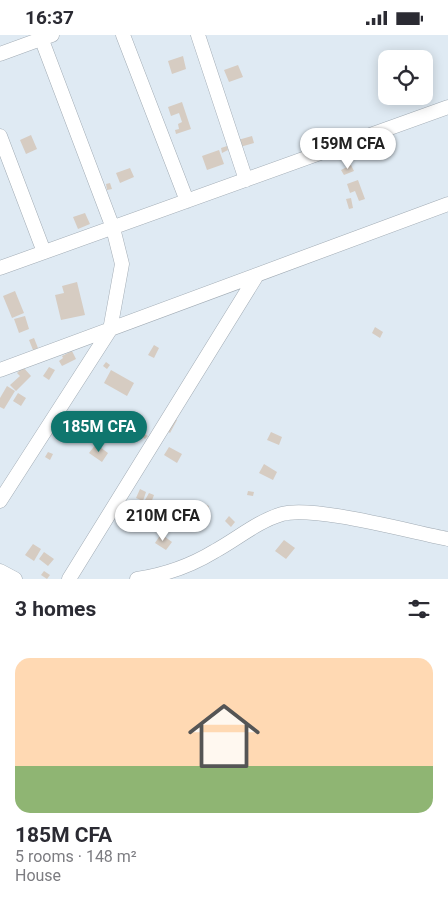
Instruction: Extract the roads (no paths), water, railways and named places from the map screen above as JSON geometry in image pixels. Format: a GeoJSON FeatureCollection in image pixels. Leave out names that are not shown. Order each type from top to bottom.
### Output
{"type":"FeatureCollection","features":[{"type":"Feature","properties":{"kind":"street"},"geometry":{"type":"LineString","coordinates":[[123,35],[187,201]]}},
{"type":"Feature","properties":{"kind":"street"},"geometry":{"type":"LineString","coordinates":[[198,35],[246,180]]}},
{"type":"Feature","properties":{"kind":"street"},"geometry":{"type":"LineString","coordinates":[[0,54],[44,36],[113,228],[122,264],[110,330],[0,501]]}},
{"type":"Feature","properties":{"kind":"street"},"geometry":{"type":"LineString","coordinates":[[0,268],[448,107]]}},
{"type":"Feature","properties":{"kind":"street"},"geometry":{"type":"LineString","coordinates":[[0,136],[44,253]]}},
{"type":"Feature","properties":{"kind":"street"},"geometry":{"type":"LineString","coordinates":[[0,370],[448,204]]}},
{"type":"Feature","properties":{"kind":"street"},"geometry":{"type":"LineString","coordinates":[[69,579],[257,275]]}},
{"type":"Feature","properties":{"kind":"street"},"geometry":{"type":"LineString","coordinates":[[136,579],[160,576],[214,552],[253,527],[283,513],[316,513],[448,539]]}},
{"type":"Feature","properties":{"kind":"street"},"geometry":{"type":"LineString","coordinates":[[0,571],[15,579]]}}]}
